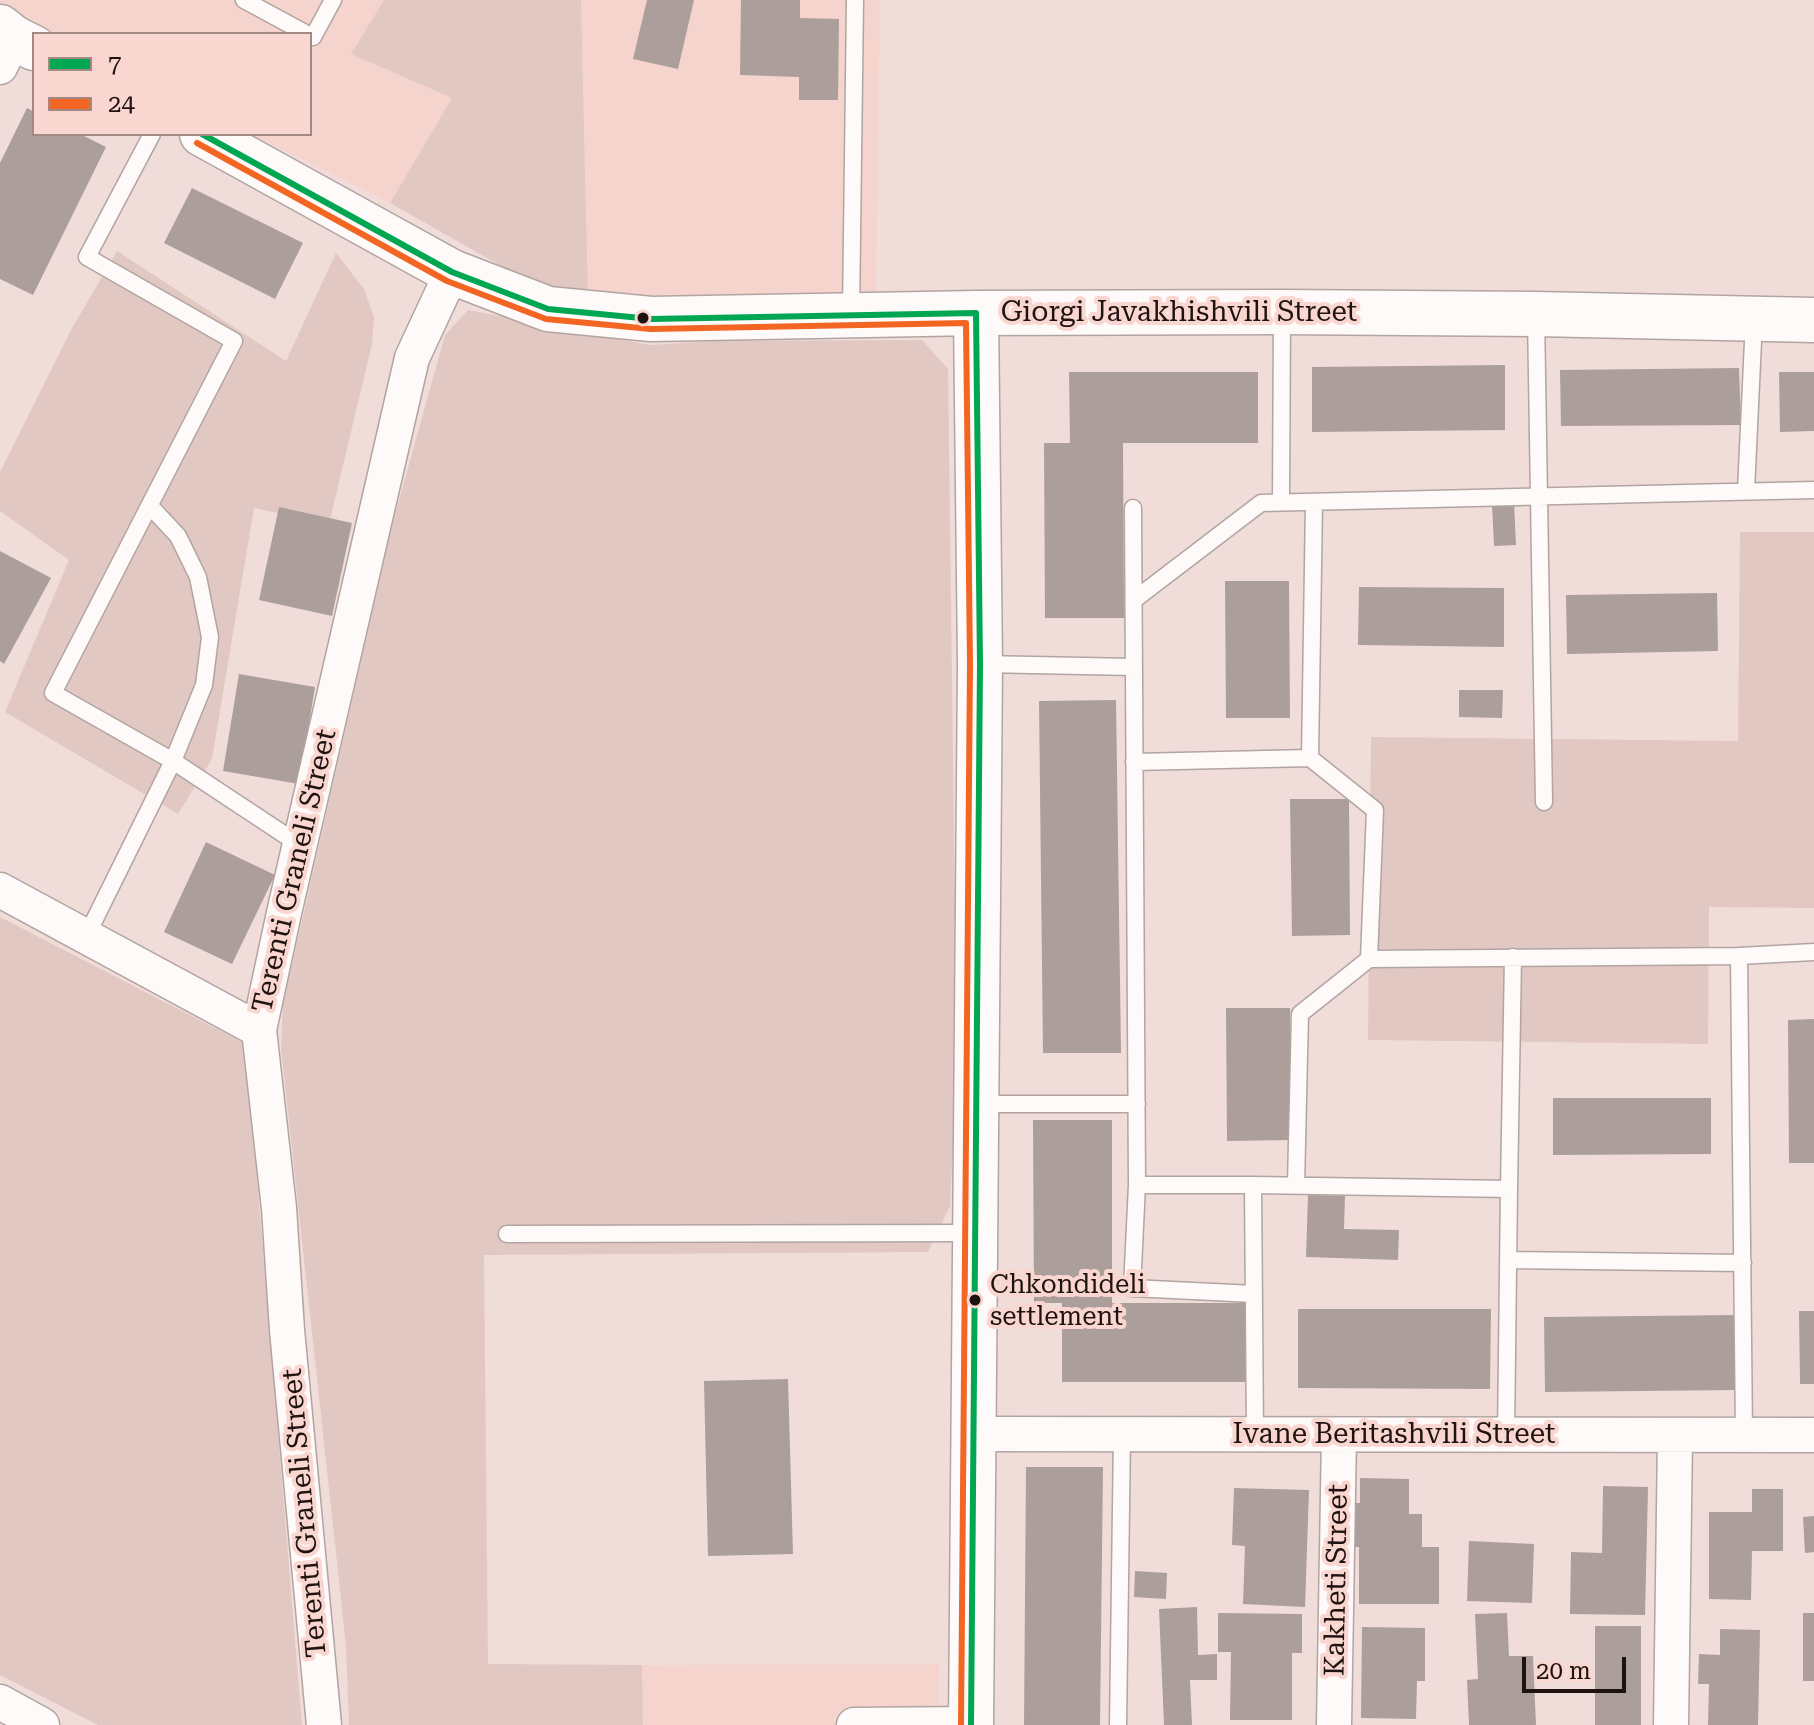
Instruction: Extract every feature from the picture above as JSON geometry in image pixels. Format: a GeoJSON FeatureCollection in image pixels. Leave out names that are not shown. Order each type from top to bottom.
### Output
{"type":"FeatureCollection","features":[{"type":"Feature","properties":{"kind":"street","name":"Giorgi Javakhishvili Street"},"geometry":{"type":"LineString","coordinates":[[206,136],[452,272],[548,309],[651,319],[1282,312],[1814,320]]}},
{"type":"Feature","properties":{"kind":"street","name":"Terenti Graneli Street"},"geometry":{"type":"LineString","coordinates":[[324,1725],[287,1330],[279,1208],[259,1030],[412,358],[452,272]]}},
{"type":"Feature","properties":{"kind":"street"},"geometry":{"type":"LineString","coordinates":[[854,1725],[958,1724],[973,1434],[980,664],[976,313]]}},
{"type":"Feature","properties":{"kind":"street"},"geometry":{"type":"LineString","coordinates":[[0,890],[259,1030]]}},
{"type":"Feature","properties":{"kind":"street","name":"Ivane Beritashvili Street"},"geometry":{"type":"LineString","coordinates":[[973,1434],[1814,1435]]}},
{"type":"Feature","properties":{"kind":"street","name":"Kakheti Street"},"geometry":{"type":"LineString","coordinates":[[1334,1725],[1339,1435]]}},
{"type":"Feature","properties":{"kind":"street"},"geometry":{"type":"LineString","coordinates":[[1671,1725],[1675,1436]]}},
{"type":"Feature","properties":{"kind":"street"},"geometry":{"type":"LineString","coordinates":[[0,1702],[42,1725]]}},
{"type":"Feature","properties":{"kind":"lane"},"geometry":{"type":"LineString","coordinates":[[244,0],[303,32]]}},
{"type":"Feature","properties":{"kind":"lane"},"geometry":{"type":"LineString","coordinates":[[312,36],[333,0]]}},
{"type":"Feature","properties":{"kind":"lane"},"geometry":{"type":"LineString","coordinates":[[851,316],[855,0]]}},
{"type":"Feature","properties":{"kind":"lane"},"geometry":{"type":"LineString","coordinates":[[151,136],[87,257],[234,341],[53,693],[173,761],[300,845]]}},
{"type":"Feature","properties":{"kind":"lane"},"geometry":{"type":"LineString","coordinates":[[1281,502],[1282,312]]}},
{"type":"Feature","properties":{"kind":"lane"},"geometry":{"type":"LineString","coordinates":[[1536,314],[1544,802]]}},
{"type":"Feature","properties":{"kind":"lane"},"geometry":{"type":"LineString","coordinates":[[1746,491],[1754,319]]}},
{"type":"Feature","properties":{"kind":"lane"},"geometry":{"type":"LineString","coordinates":[[1134,600],[1261,503],[1814,490]]}},
{"type":"Feature","properties":{"kind":"lane"},"geometry":{"type":"LineString","coordinates":[[1310,758],[1314,502]]}},
{"type":"Feature","properties":{"kind":"lane"},"geometry":{"type":"LineString","coordinates":[[86,937],[173,761],[204,685],[210,637],[198,577],[178,536],[150,506]]}},
{"type":"Feature","properties":{"kind":"lane"},"geometry":{"type":"LineString","coordinates":[[1133,508],[1137,1185],[1132,1288],[1254,1294]]}},
{"type":"Feature","properties":{"kind":"lane"},"geometry":{"type":"LineString","coordinates":[[980,664],[1134,667]]}},
{"type":"Feature","properties":{"kind":"lane"},"geometry":{"type":"LineString","coordinates":[[1134,762],[1310,758],[1375,810],[1369,959]]}},
{"type":"Feature","properties":{"kind":"lane"},"geometry":{"type":"LineString","coordinates":[[1296,1185],[1300,1014],[1369,959],[1739,956],[1814,952]]}},
{"type":"Feature","properties":{"kind":"lane"},"geometry":{"type":"LineString","coordinates":[[1739,956],[1744,1435]]}},
{"type":"Feature","properties":{"kind":"lane"},"geometry":{"type":"LineString","coordinates":[[1506,1435],[1513,957]]}},
{"type":"Feature","properties":{"kind":"lane"},"geometry":{"type":"LineString","coordinates":[[976,1104],[1137,1104]]}},
{"type":"Feature","properties":{"kind":"lane"},"geometry":{"type":"LineString","coordinates":[[1137,1185],[1509,1189]]}},
{"type":"Feature","properties":{"kind":"lane"},"geometry":{"type":"LineString","coordinates":[[1253,1185],[1255,1435]]}},
{"type":"Feature","properties":{"kind":"lane"},"geometry":{"type":"LineString","coordinates":[[507,1234],[975,1233]]}},
{"type":"Feature","properties":{"kind":"lane"},"geometry":{"type":"LineString","coordinates":[[1508,1260],[1743,1263]]}},
{"type":"Feature","properties":{"kind":"lane"},"geometry":{"type":"LineString","coordinates":[[1118,1725],[1122,1435]]}},
{"type":"Feature","properties":{"kind":"shaded area"},"geometry":{"type":"Polygon","coordinates":[[[0,0],[384,0],[351,54],[452,98],[390,203],[254,136],[312,136],[312,32],[42,32],[0,11],[0,0]]]}},
{"type":"Feature","properties":{"kind":"shaded area"},"geometry":{"type":"Polygon","coordinates":[[[384,0],[581,0],[588,299],[533,284],[390,203],[452,98],[351,54],[384,0]]]}},
{"type":"Feature","properties":{"kind":"shaded area"},"geometry":{"type":"Polygon","coordinates":[[[581,0],[880,0],[876,296],[588,299],[581,0]]]}},
{"type":"Feature","properties":{"kind":"shaded area"},"geometry":{"type":"Polygon","coordinates":[[[117,251],[286,361],[336,253],[364,289],[374,317],[372,344],[329,524],[254,508],[212,759],[178,814],[5,712],[69,560],[0,511],[0,472],[71,330],[117,251]]]}},
{"type":"Feature","properties":{"kind":"shaded area"},"geometry":{"type":"Polygon","coordinates":[[[468,310],[650,345],[716,341],[922,340],[948,369],[957,1064],[950,1206],[928,1252],[484,1255],[488,1664],[642,1665],[643,1725],[349,1725],[346,1645],[281,1048],[283,1004],[391,529],[445,335],[468,310]]]}},
{"type":"Feature","properties":{"kind":"shaded area"},"geometry":{"type":"Polygon","coordinates":[[[1740,532],[1814,532],[1814,908],[1709,907],[1708,1044],[1368,1040],[1371,737],[1738,741],[1740,532]]]}},
{"type":"Feature","properties":{"kind":"shaded area"},"geometry":{"type":"Polygon","coordinates":[[[0,917],[246,1044],[302,1725],[98,1725],[0,1675],[0,917]]]}},
{"type":"Feature","properties":{"kind":"shaded area"},"geometry":{"type":"Polygon","coordinates":[[[939,1664],[938,1725],[643,1725],[642,1665],[939,1664]]]}},
{"type":"Feature","properties":{"kind":"building"},"geometry":{"type":"Polygon","coordinates":[[[647,0],[694,0],[678,69],[633,59],[647,0]]]}},
{"type":"Feature","properties":{"kind":"building"},"geometry":{"type":"Polygon","coordinates":[[[741,0],[800,0],[800,18],[839,19],[838,100],[799,100],[799,77],[740,75],[741,0]]]}},
{"type":"Feature","properties":{"kind":"building"},"geometry":{"type":"Polygon","coordinates":[[[27,108],[32,111],[32,136],[84,136],[106,147],[33,295],[0,279],[0,163],[27,108]]]}},
{"type":"Feature","properties":{"kind":"building"},"geometry":{"type":"Polygon","coordinates":[[[192,188],[303,243],[275,299],[164,243],[192,188]]]}},
{"type":"Feature","properties":{"kind":"building"},"geometry":{"type":"Polygon","coordinates":[[[1505,365],[1505,430],[1312,432],[1312,367],[1505,365]]]}},
{"type":"Feature","properties":{"kind":"building"},"geometry":{"type":"Polygon","coordinates":[[[1739,368],[1741,425],[1561,426],[1560,370],[1739,368]]]}},
{"type":"Feature","properties":{"kind":"building"},"geometry":{"type":"Polygon","coordinates":[[[1069,372],[1258,372],[1258,443],[1123,443],[1124,618],[1045,618],[1044,443],[1070,443],[1069,372]]]}},
{"type":"Feature","properties":{"kind":"building"},"geometry":{"type":"Polygon","coordinates":[[[1779,372],[1814,372],[1814,431],[1780,432],[1779,372]]]}},
{"type":"Feature","properties":{"kind":"building"},"geometry":{"type":"Polygon","coordinates":[[[1514,503],[1516,545],[1494,546],[1492,504],[1514,503]]]}},
{"type":"Feature","properties":{"kind":"building"},"geometry":{"type":"Polygon","coordinates":[[[279,507],[352,523],[332,616],[259,600],[279,507]]]}},
{"type":"Feature","properties":{"kind":"building"},"geometry":{"type":"Polygon","coordinates":[[[0,551],[51,578],[4,664],[0,661],[0,551]]]}},
{"type":"Feature","properties":{"kind":"building"},"geometry":{"type":"Polygon","coordinates":[[[1225,581],[1289,581],[1290,718],[1226,718],[1225,581]]]}},
{"type":"Feature","properties":{"kind":"building"},"geometry":{"type":"Polygon","coordinates":[[[1359,587],[1504,588],[1504,647],[1358,645],[1359,587]]]}},
{"type":"Feature","properties":{"kind":"building"},"geometry":{"type":"Polygon","coordinates":[[[1717,593],[1718,651],[1567,654],[1566,595],[1717,593]]]}},
{"type":"Feature","properties":{"kind":"building"},"geometry":{"type":"Polygon","coordinates":[[[239,674],[315,687],[299,784],[223,771],[239,674]]]}},
{"type":"Feature","properties":{"kind":"building"},"geometry":{"type":"Polygon","coordinates":[[[1459,690],[1503,690],[1502,718],[1459,717],[1459,690]]]}},
{"type":"Feature","properties":{"kind":"building"},"geometry":{"type":"Polygon","coordinates":[[[1116,700],[1121,1053],[1043,1053],[1039,701],[1116,700]]]}},
{"type":"Feature","properties":{"kind":"building"},"geometry":{"type":"Polygon","coordinates":[[[1290,799],[1349,799],[1350,935],[1292,936],[1290,799]]]}},
{"type":"Feature","properties":{"kind":"building"},"geometry":{"type":"Polygon","coordinates":[[[206,842],[275,875],[232,964],[164,932],[206,842]]]}},
{"type":"Feature","properties":{"kind":"building"},"geometry":{"type":"Polygon","coordinates":[[[1226,1008],[1290,1008],[1291,1140],[1227,1141],[1226,1008]]]}},
{"type":"Feature","properties":{"kind":"building"},"geometry":{"type":"Polygon","coordinates":[[[1814,1019],[1814,1163],[1789,1163],[1788,1020],[1814,1019]]]}},
{"type":"Feature","properties":{"kind":"building"},"geometry":{"type":"Polygon","coordinates":[[[1553,1098],[1711,1098],[1711,1154],[1553,1155],[1553,1098]]]}},
{"type":"Feature","properties":{"kind":"building"},"geometry":{"type":"Polygon","coordinates":[[[1033,1120],[1112,1120],[1112,1303],[1248,1303],[1249,1382],[1062,1382],[1062,1303],[1034,1303],[1033,1120]]]}},
{"type":"Feature","properties":{"kind":"building"},"geometry":{"type":"Polygon","coordinates":[[[1308,1195],[1345,1196],[1344,1229],[1399,1230],[1398,1260],[1306,1257],[1308,1195]]]}},
{"type":"Feature","properties":{"kind":"building"},"geometry":{"type":"Polygon","coordinates":[[[1298,1309],[1491,1309],[1490,1389],[1298,1388],[1298,1309]]]}},
{"type":"Feature","properties":{"kind":"building"},"geometry":{"type":"Polygon","coordinates":[[[1799,1311],[1814,1311],[1814,1384],[1800,1384],[1799,1311]]]}},
{"type":"Feature","properties":{"kind":"building"},"geometry":{"type":"Polygon","coordinates":[[[1737,1315],[1738,1390],[1545,1392],[1544,1317],[1737,1315]]]}},
{"type":"Feature","properties":{"kind":"building"},"geometry":{"type":"Polygon","coordinates":[[[788,1379],[793,1554],[708,1556],[704,1381],[788,1379]]]}},
{"type":"Feature","properties":{"kind":"building"},"geometry":{"type":"Polygon","coordinates":[[[1026,1467],[1103,1467],[1100,1725],[1024,1725],[1026,1467]]]}},
{"type":"Feature","properties":{"kind":"building"},"geometry":{"type":"Polygon","coordinates":[[[1360,1478],[1409,1479],[1409,1514],[1422,1514],[1422,1547],[1439,1547],[1439,1604],[1359,1604],[1359,1547],[1351,1547],[1350,1503],[1360,1503],[1360,1478]]]}},
{"type":"Feature","properties":{"kind":"building"},"geometry":{"type":"Polygon","coordinates":[[[1603,1486],[1648,1487],[1645,1615],[1570,1614],[1571,1552],[1602,1553],[1603,1486]]]}},
{"type":"Feature","properties":{"kind":"building"},"geometry":{"type":"Polygon","coordinates":[[[1234,1488],[1309,1490],[1305,1607],[1243,1604],[1245,1546],[1232,1545],[1234,1488]]]}},
{"type":"Feature","properties":{"kind":"building"},"geometry":{"type":"Polygon","coordinates":[[[1752,1489],[1783,1489],[1783,1551],[1752,1551],[1751,1600],[1709,1599],[1709,1512],[1752,1512],[1752,1489]]]}},
{"type":"Feature","properties":{"kind":"building"},"geometry":{"type":"Polygon","coordinates":[[[1814,1516],[1814,1552],[1805,1553],[1803,1517],[1814,1516]]]}},
{"type":"Feature","properties":{"kind":"building"},"geometry":{"type":"Polygon","coordinates":[[[1469,1541],[1534,1544],[1532,1603],[1467,1601],[1469,1541]]]}},
{"type":"Feature","properties":{"kind":"building"},"geometry":{"type":"Polygon","coordinates":[[[1135,1571],[1167,1573],[1166,1599],[1134,1597],[1135,1571]]]}},
{"type":"Feature","properties":{"kind":"building"},"geometry":{"type":"Polygon","coordinates":[[[1197,1607],[1198,1655],[1217,1654],[1217,1680],[1190,1680],[1192,1725],[1164,1725],[1159,1609],[1197,1607]]]}},
{"type":"Feature","properties":{"kind":"building"},"geometry":{"type":"Polygon","coordinates":[[[1218,1613],[1302,1614],[1302,1653],[1292,1653],[1292,1720],[1230,1720],[1231,1652],[1218,1652],[1218,1613]]]}},
{"type":"Feature","properties":{"kind":"building"},"geometry":{"type":"Polygon","coordinates":[[[1507,1613],[1509,1656],[1533,1656],[1536,1725],[1469,1725],[1467,1680],[1478,1679],[1475,1614],[1507,1613]]]}},
{"type":"Feature","properties":{"kind":"building"},"geometry":{"type":"Polygon","coordinates":[[[1803,1613],[1814,1613],[1814,1681],[1803,1681],[1803,1613]]]}},
{"type":"Feature","properties":{"kind":"building"},"geometry":{"type":"Polygon","coordinates":[[[1595,1626],[1641,1626],[1641,1725],[1595,1725],[1595,1626]]]}},
{"type":"Feature","properties":{"kind":"building"},"geometry":{"type":"Polygon","coordinates":[[[1362,1627],[1425,1628],[1425,1681],[1417,1681],[1416,1719],[1361,1718],[1362,1627]]]}},
{"type":"Feature","properties":{"kind":"building"},"geometry":{"type":"Polygon","coordinates":[[[1720,1629],[1760,1630],[1758,1725],[1708,1725],[1709,1684],[1698,1684],[1699,1654],[1720,1655],[1720,1629]]]}},
{"type":"Feature","properties":{"kind":"transit line","name":"7"},"geometry":{"type":"LineString","coordinates":[[206,136],[452,272],[548,309],[651,319],[976,313],[980,664],[971,1725]]}},
{"type":"Feature","properties":{"kind":"transit line","name":"24"},"geometry":{"type":"LineString","coordinates":[[197,143],[447,281],[546,319],[651,329],[966,323],[970,664],[961,1725]]}},
{"type":"Feature","properties":{"kind":"place","name":"Chkondideli settlement"},"geometry":{"type":"Point","coordinates":[975,1300]}}]}
